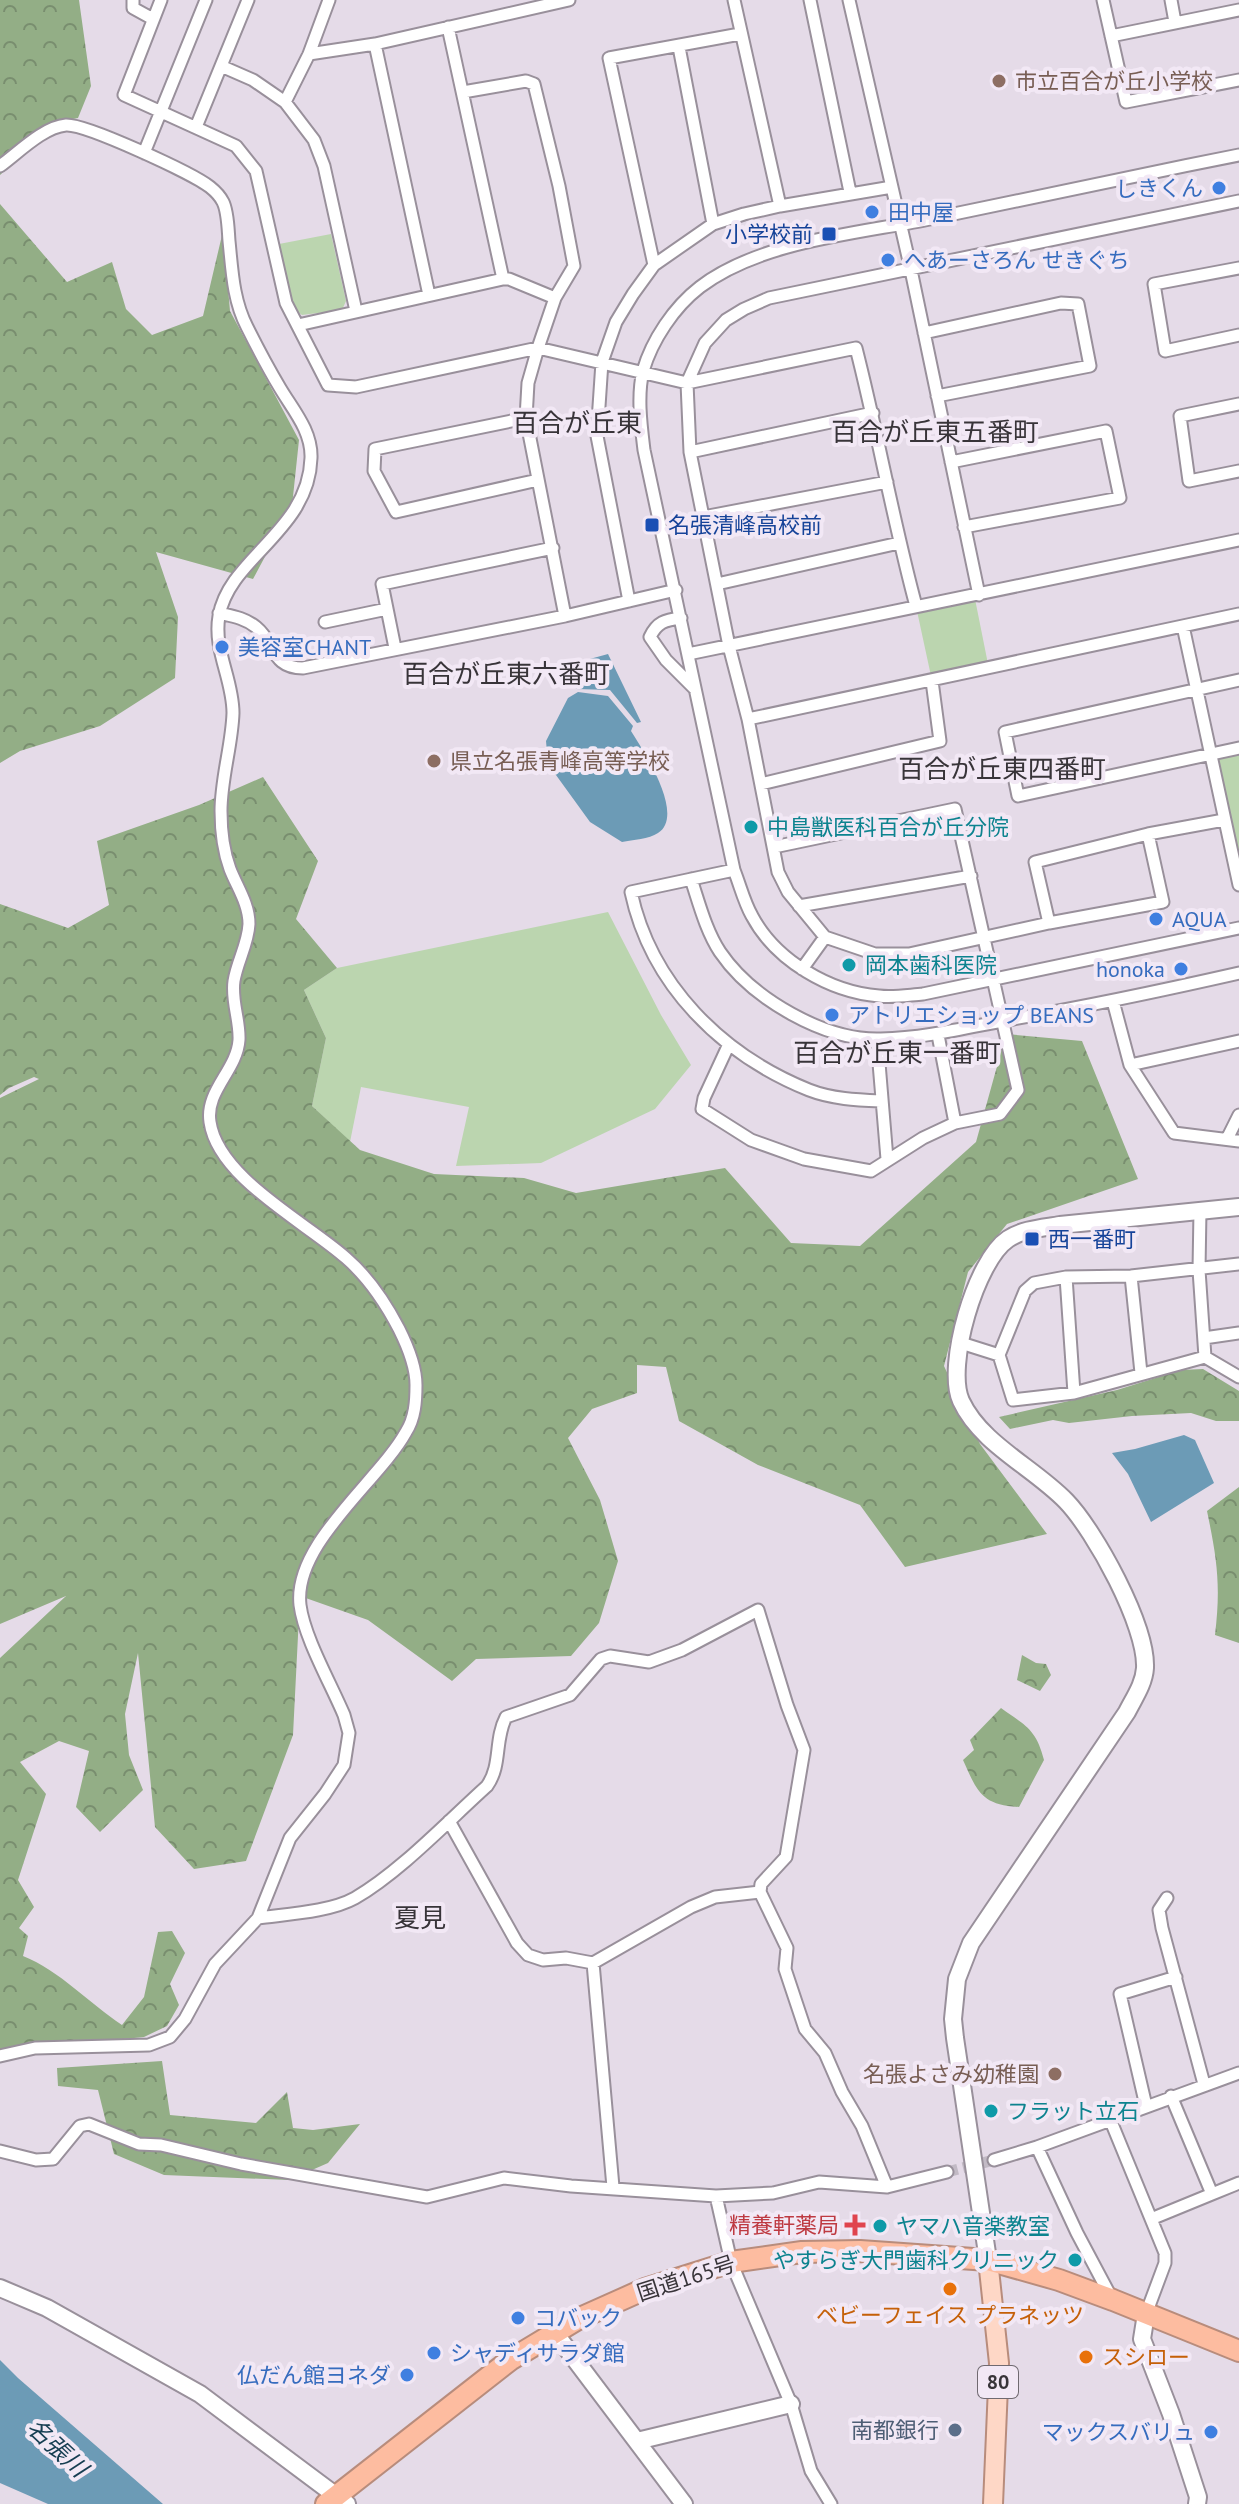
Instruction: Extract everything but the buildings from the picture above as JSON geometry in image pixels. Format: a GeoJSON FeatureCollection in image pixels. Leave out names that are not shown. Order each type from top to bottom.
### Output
{"type":"FeatureCollection","features":[{"type":"Feature","properties":{"kind":"highway","name":"国道165号"},"geometry":{"type":"LineString","coordinates":[[337,2501],[510,2360],[578,2319],[645,2289],[731,2262],[802,2252],[860,2251],[988,2260],[1059,2280],[1239,2351]]}},
{"type":"Feature","properties":{"kind":"main road","name":"80"},"geometry":{"type":"LineString","coordinates":[[988,2260],[999,2363],[993,2504]]}},
{"type":"Feature","properties":{"kind":"street"},"geometry":{"type":"LineString","coordinates":[[133,0],[133,8],[153,19]]}},
{"type":"Feature","properties":{"kind":"street"},"geometry":{"type":"LineString","coordinates":[[161,0],[124,95],[236,146],[256,171],[286,303],[328,385],[356,387],[538,348],[687,383],[856,348],[916,606]]}},
{"type":"Feature","properties":{"kind":"street"},"geometry":{"type":"LineString","coordinates":[[144,153],[206,0]]}},
{"type":"Feature","properties":{"kind":"street"},"geometry":{"type":"LineString","coordinates":[[196,127],[248,0]]}},
{"type":"Feature","properties":{"kind":"street"},"geometry":{"type":"LineString","coordinates":[[285,102],[309,54],[329,0]]}},
{"type":"Feature","properties":{"kind":"street"},"geometry":{"type":"LineString","coordinates":[[309,54],[375,44],[448,27],[518,5],[569,0]]}},
{"type":"Feature","properties":{"kind":"street"},"geometry":{"type":"LineString","coordinates":[[734,0],[780,206]]}},
{"type":"Feature","properties":{"kind":"street"},"geometry":{"type":"LineString","coordinates":[[810,0],[850,192]]}},
{"type":"Feature","properties":{"kind":"street"},"geometry":{"type":"LineString","coordinates":[[849,0],[911,270],[979,595]]}},
{"type":"Feature","properties":{"kind":"street"},"geometry":{"type":"LineString","coordinates":[[1103,0],[1126,102],[1239,80]]}},
{"type":"Feature","properties":{"kind":"street"},"geometry":{"type":"LineString","coordinates":[[1171,0],[1175,22]]}},
{"type":"Feature","properties":{"kind":"street"},"geometry":{"type":"LineString","coordinates":[[1111,36],[1239,10]]}},
{"type":"Feature","properties":{"kind":"street"},"geometry":{"type":"LineString","coordinates":[[448,27],[503,279]]}},
{"type":"Feature","properties":{"kind":"street"},"geometry":{"type":"LineString","coordinates":[[654,265],[609,58],[740,34]]}},
{"type":"Feature","properties":{"kind":"street"},"geometry":{"type":"LineString","coordinates":[[375,44],[429,295]]}},
{"type":"Feature","properties":{"kind":"street"},"geometry":{"type":"LineString","coordinates":[[679,47],[713,224]]}},
{"type":"Feature","properties":{"kind":"street"},"geometry":{"type":"LineString","coordinates":[[221,66],[253,80],[285,102],[314,140],[324,166],[356,311]]}},
{"type":"Feature","properties":{"kind":"street"},"geometry":{"type":"LineString","coordinates":[[463,92],[526,81],[534,84],[559,186],[574,266],[555,298],[538,348],[528,383],[526,418],[565,616]]}},
{"type":"Feature","properties":{"kind":"street"},"geometry":{"type":"LineString","coordinates":[[0,166],[60,125],[80,126],[144,153],[210,187],[224,204],[235,296],[244,322],[305,426],[312,453],[309,478],[295,510],[243,571],[219,613],[218,646],[232,693],[233,716],[221,805],[222,841],[229,867],[244,897],[249,922],[234,980],[233,999],[239,1040],[235,1060],[214,1095],[209,1113],[211,1129],[221,1152],[254,1187],[283,1213],[345,1256],[367,1278],[405,1341],[416,1377],[413,1419],[405,1436],[347,1506],[308,1563],[302,1580],[300,1609],[344,1715],[349,1733],[348,1749],[344,1765],[335,1780],[290,1838],[258,1918],[215,1964],[185,2019],[170,2037],[149,2045],[35,2048],[0,2056]]}},
{"type":"Feature","properties":{"kind":"street"},"geometry":{"type":"LineString","coordinates":[[1239,155],[841,236],[749,259],[711,280],[684,301],[666,324],[643,373],[640,416],[644,450],[734,870],[752,917],[775,946],[802,969],[825,982],[882,997],[923,994],[1239,928]]}},
{"type":"Feature","properties":{"kind":"street"},"geometry":{"type":"LineString","coordinates":[[629,601],[597,436],[602,362],[616,322],[654,265],[713,224],[780,206],[892,187]]}},
{"type":"Feature","properties":{"kind":"street"},"geometry":{"type":"LineString","coordinates":[[1148,834],[1163,902],[909,954],[875,954],[825,937],[799,906],[778,872],[690,452],[687,383],[705,343],[726,320],[744,309],[791,292],[1239,201]]}},
{"type":"Feature","properties":{"kind":"street"},"geometry":{"type":"LineString","coordinates":[[1239,268],[1154,284],[1165,351],[1239,335]]}},
{"type":"Feature","properties":{"kind":"street"},"geometry":{"type":"LineString","coordinates":[[298,325],[503,279],[555,298]]}},
{"type":"Feature","properties":{"kind":"street"},"geometry":{"type":"LineString","coordinates":[[924,333],[1061,303],[1078,304],[1090,366],[937,396]]}},
{"type":"Feature","properties":{"kind":"street"},"geometry":{"type":"LineString","coordinates":[[1239,404],[1180,416],[1189,481],[1239,471]]}},
{"type":"Feature","properties":{"kind":"street"},"geometry":{"type":"LineString","coordinates":[[690,452],[873,413]]}},
{"type":"Feature","properties":{"kind":"street"},"geometry":{"type":"LineString","coordinates":[[526,418],[375,449],[374,471],[396,512],[538,480]]}},
{"type":"Feature","properties":{"kind":"street"},"geometry":{"type":"LineString","coordinates":[[951,462],[1106,431],[1120,498],[964,527]]}},
{"type":"Feature","properties":{"kind":"street"},"geometry":{"type":"LineString","coordinates":[[703,517],[887,482]]}},
{"type":"Feature","properties":{"kind":"street"},"geometry":{"type":"LineString","coordinates":[[688,654],[1239,540]]}},
{"type":"Feature","properties":{"kind":"street"},"geometry":{"type":"LineString","coordinates":[[717,584],[899,543]]}},
{"type":"Feature","properties":{"kind":"street"},"geometry":{"type":"LineString","coordinates":[[395,648],[382,584],[553,548]]}},
{"type":"Feature","properties":{"kind":"street"},"geometry":{"type":"LineString","coordinates":[[219,613],[245,620],[259,629],[278,659],[290,668],[303,668],[565,616],[676,590]]}},
{"type":"Feature","properties":{"kind":"street"},"geometry":{"type":"LineString","coordinates":[[325,622],[387,609]]}},
{"type":"Feature","properties":{"kind":"street"},"geometry":{"type":"LineString","coordinates":[[748,719],[1239,614]]}},
{"type":"Feature","properties":{"kind":"street"},"geometry":{"type":"LineString","coordinates":[[681,618],[665,620],[655,626],[650,637],[666,660],[696,689]]}},
{"type":"Feature","properties":{"kind":"street"},"geometry":{"type":"LineString","coordinates":[[1183,626],[1199,688],[1239,885]]}},
{"type":"Feature","properties":{"kind":"street"},"geometry":{"type":"LineString","coordinates":[[1239,680],[1005,732],[1018,796],[1239,748]]}},
{"type":"Feature","properties":{"kind":"street"},"geometry":{"type":"LineString","coordinates":[[761,784],[940,741],[932,681]]}},
{"type":"Feature","properties":{"kind":"street"},"geometry":{"type":"LineString","coordinates":[[729,1044],[702,1109],[751,1140],[804,1159],[871,1171],[923,1138],[955,1123],[1000,1114],[1018,1090],[955,809],[774,847]]}},
{"type":"Feature","properties":{"kind":"street"},"geometry":{"type":"LineString","coordinates":[[1049,923],[1035,862],[1148,834],[1224,820]]}},
{"type":"Feature","properties":{"kind":"street"},"geometry":{"type":"LineString","coordinates":[[734,870],[631,892],[647,946],[672,987],[703,1023],[769,1071],[810,1090],[847,1100],[881,1101]]}},
{"type":"Feature","properties":{"kind":"street"},"geometry":{"type":"LineString","coordinates":[[799,906],[971,876]]}},
{"type":"Feature","properties":{"kind":"street"},"geometry":{"type":"LineString","coordinates":[[691,879],[704,919],[720,952],[772,1003],[838,1033],[877,1039],[938,1035],[1239,973]]}},
{"type":"Feature","properties":{"kind":"street"},"geometry":{"type":"LineString","coordinates":[[802,969],[825,937]]}},
{"type":"Feature","properties":{"kind":"street"},"geometry":{"type":"LineString","coordinates":[[1113,1001],[1130,1065],[1174,1133],[1233,1140],[1239,1115]]}},
{"type":"Feature","properties":{"kind":"street"},"geometry":{"type":"LineString","coordinates":[[938,1035],[955,1123]]}},
{"type":"Feature","properties":{"kind":"street"},"geometry":{"type":"LineString","coordinates":[[877,1039],[887,1159]]}},
{"type":"Feature","properties":{"kind":"street"},"geometry":{"type":"LineString","coordinates":[[1130,1065],[1239,1041]]}},
{"type":"Feature","properties":{"kind":"street"},"geometry":{"type":"LineString","coordinates":[[988,2260],[955,2038],[953,2019],[957,1979],[980,1927],[1127,1712],[1141,1685],[1145,1667],[1131,1609],[1091,1533],[1066,1501],[973,1420],[960,1399],[955,1373],[961,1343],[975,1286],[988,1258],[1008,1239],[1031,1229],[1239,1207]]}},
{"type":"Feature","properties":{"kind":"street"},"geometry":{"type":"LineString","coordinates":[[1200,1210],[1199,1270],[1205,1357]]}},
{"type":"Feature","properties":{"kind":"street"},"geometry":{"type":"LineString","coordinates":[[1239,1264],[1131,1276],[1066,1277],[1034,1283],[1025,1291],[999,1355],[1013,1400],[1074,1393],[1205,1357],[1239,1377]]}},
{"type":"Feature","properties":{"kind":"street"},"geometry":{"type":"LineString","coordinates":[[1131,1276],[1141,1373]]}},
{"type":"Feature","properties":{"kind":"street"},"geometry":{"type":"LineString","coordinates":[[1066,1277],[1074,1393]]}},
{"type":"Feature","properties":{"kind":"street"},"geometry":{"type":"LineString","coordinates":[[1204,1338],[1239,1333]]}},
{"type":"Feature","properties":{"kind":"street"},"geometry":{"type":"LineString","coordinates":[[961,1343],[999,1355]]}},
{"type":"Feature","properties":{"kind":"street"},"geometry":{"type":"LineString","coordinates":[[258,1918],[309,1911],[353,1899],[400,1864],[487,1786],[496,1773],[498,1732],[506,1717],[570,1695],[601,1659],[610,1656],[649,1662],[682,1650],[758,1610],[804,1750],[786,1857],[761,1884],[760,1892],[787,1948],[785,1969],[805,2029],[825,2053],[842,2092],[862,2126],[887,2187]]}},
{"type":"Feature","properties":{"kind":"street"},"geometry":{"type":"LineString","coordinates":[[449,1821],[517,1943],[528,1955],[543,1960],[566,1958],[593,1963],[691,1907],[724,1895],[760,1892]]}},
{"type":"Feature","properties":{"kind":"street"},"geometry":{"type":"LineString","coordinates":[[1167,1898],[1159,1910],[1204,2084]]}},
{"type":"Feature","properties":{"kind":"street"},"geometry":{"type":"LineString","coordinates":[[593,1963],[613,2187]]}},
{"type":"Feature","properties":{"kind":"street"},"geometry":{"type":"LineString","coordinates":[[1146,2106],[1120,1994],[1176,1977]]}},
{"type":"Feature","properties":{"kind":"street"},"geometry":{"type":"LineString","coordinates":[[994,2160],[1239,2073]]}},
{"type":"Feature","properties":{"kind":"street"},"geometry":{"type":"LineString","coordinates":[[1171,2096],[1212,2194]]}},
{"type":"Feature","properties":{"kind":"street"},"geometry":{"type":"LineString","coordinates":[[1110,2119],[1166,2258],[1146,2314],[1142,2339],[1171,2414],[1198,2497],[1197,2504]]}},
{"type":"Feature","properties":{"kind":"street"},"geometry":{"type":"LineString","coordinates":[[0,2151],[36,2160],[53,2159],[80,2126],[89,2124],[139,2144],[161,2145],[241,2164],[427,2197],[504,2178],[716,2196],[773,2193],[819,2182],[887,2187],[947,2172]]}},
{"type":"Feature","properties":{"kind":"street"},"geometry":{"type":"LineString","coordinates":[[1037,2147],[1077,2233],[1113,2300]]}},
{"type":"Feature","properties":{"kind":"street"},"geometry":{"type":"LineString","coordinates":[[1151,2219],[1239,2183]]}},
{"type":"Feature","properties":{"kind":"street"},"geometry":{"type":"LineString","coordinates":[[716,2196],[731,2262],[791,2404],[811,2471],[831,2504]]}},
{"type":"Feature","properties":{"kind":"street"},"geometry":{"type":"LineString","coordinates":[[0,2288],[47,2308],[200,2394],[337,2501]]}},
{"type":"Feature","properties":{"kind":"street"},"geometry":{"type":"LineString","coordinates":[[555,2333],[684,2504]]}},
{"type":"Feature","properties":{"kind":"street"},"geometry":{"type":"LineString","coordinates":[[637,2441],[791,2404]]}},
{"type":"Feature","properties":{"kind":"green space"},"geometry":{"type":"Polygon","coordinates":[[[0,0],[79,0],[91,86],[78,118],[58,122],[0,175],[0,0]]]}},
{"type":"Feature","properties":{"kind":"green space"},"geometry":{"type":"Polygon","coordinates":[[[0,204],[67,282],[112,262],[126,309],[152,335],[203,316],[223,231],[230,311],[299,440],[292,506],[253,579],[156,552],[178,617],[175,678],[100,726],[20,751],[0,763],[0,204]]]}},
{"type":"Feature","properties":{"kind":"green space"},"geometry":{"type":"Polygon","coordinates":[[[331,234],[346,301],[342,310],[302,315],[294,309],[279,244],[331,234]]]}},
{"type":"Feature","properties":{"kind":"green space"},"geometry":{"type":"Polygon","coordinates":[[[975,599],[988,664],[931,676],[917,611],[975,599]]]}},
{"type":"Feature","properties":{"kind":"green space"},"geometry":{"type":"Polygon","coordinates":[[[1239,753],[1239,859],[1217,758],[1239,753]]]}},
{"type":"Feature","properties":{"kind":"green space"},"geometry":{"type":"Polygon","coordinates":[[[263,777],[318,861],[296,919],[337,968],[304,990],[326,1038],[312,1106],[360,1150],[434,1174],[524,1178],[576,1193],[725,1168],[791,1243],[860,1246],[976,1142],[1006,1034],[1082,1041],[1138,1179],[1007,1224],[968,1272],[944,1366],[980,1444],[1047,1534],[905,1567],[860,1505],[758,1465],[679,1421],[666,1367],[637,1365],[637,1393],[592,1409],[568,1438],[600,1500],[618,1561],[599,1623],[571,1656],[476,1659],[452,1681],[368,1620],[300,1596],[293,1735],[246,1861],[194,1869],[155,1827],[138,1653],[125,1714],[129,1755],[143,1790],[100,1832],[76,1807],[89,1751],[59,1741],[20,1762],[46,1794],[18,1880],[34,1907],[19,1928],[28,1936],[23,1956],[62,1979],[122,2025],[144,1997],[158,1932],[172,1931],[185,1953],[170,1984],[179,2005],[167,2026],[144,2037],[35,2048],[0,2057],[0,1658],[66,1596],[0,1624],[0,1098],[39,1079],[34,1077],[0,1095],[0,904],[68,928],[109,905],[97,841],[199,805],[263,777]]]}},
{"type":"Feature","properties":{"kind":"green space"},"geometry":{"type":"Polygon","coordinates":[[[608,912],[661,1015],[691,1065],[655,1109],[541,1163],[456,1166],[469,1107],[361,1087],[350,1142],[312,1106],[326,1038],[304,990],[337,968],[608,912]]]}},
{"type":"Feature","properties":{"kind":"green space"},"geometry":{"type":"Polygon","coordinates":[[[1203,1369],[1239,1391],[1239,1421],[1216,1421],[1191,1413],[1069,1423],[1053,1420],[1010,1429],[999,1417],[1117,1390],[1181,1370],[1203,1369]]]}},
{"type":"Feature","properties":{"kind":"green space"},"geometry":{"type":"Polygon","coordinates":[[[1239,1487],[1239,1643],[1215,1635],[1217,1572],[1207,1511],[1239,1487]]]}},
{"type":"Feature","properties":{"kind":"green space"},"geometry":{"type":"Polygon","coordinates":[[[1022,1655],[1036,1663],[1046,1664],[1051,1675],[1040,1691],[1017,1680],[1022,1655]]]}},
{"type":"Feature","properties":{"kind":"green space"},"geometry":{"type":"Polygon","coordinates":[[[1001,1708],[1033,1735],[1044,1760],[1019,1807],[996,1803],[982,1794],[963,1760],[974,1750],[970,1740],[1001,1708]]]}},
{"type":"Feature","properties":{"kind":"green space"},"geometry":{"type":"Polygon","coordinates":[[[162,2061],[170,2115],[256,2123],[287,2092],[293,2128],[313,2130],[360,2124],[328,2163],[289,2180],[164,2175],[114,2154],[98,2090],[58,2086],[57,2068],[162,2061]]]}},
{"type":"Feature","properties":{"kind":"water"},"geometry":{"type":"Polygon","coordinates":[[[608,654],[641,722],[637,723],[610,690],[576,689],[573,676],[557,668],[608,654]]]}},
{"type":"Feature","properties":{"kind":"water"},"geometry":{"type":"Polygon","coordinates":[[[578,692],[608,696],[633,726],[631,731],[660,782],[665,798],[665,824],[658,833],[622,842],[590,822],[548,764],[546,741],[568,698],[578,692]]]}},
{"type":"Feature","properties":{"kind":"water"},"geometry":{"type":"Polygon","coordinates":[[[1184,1435],[1195,1440],[1214,1483],[1151,1522],[1128,1474],[1112,1453],[1184,1435]]]}},
{"type":"Feature","properties":{"kind":"water","name":"名張川"},"geometry":{"type":"Polygon","coordinates":[[[0,2360],[163,2504],[48,2504],[0,2483],[0,2360]]]}},
{"type":"Feature","properties":{"kind":"tunnel"},"geometry":{"type":"LineString","coordinates":[[947,2172],[994,2160]]}},
{"type":"Feature","properties":{"kind":"place","name":"市立百合が丘小学校"},"geometry":{"type":"Point","coordinates":[999,81]}},
{"type":"Feature","properties":{"kind":"place","name":"しきくん"},"geometry":{"type":"Point","coordinates":[1219,188]}},
{"type":"Feature","properties":{"kind":"place","name":"田中屋"},"geometry":{"type":"Point","coordinates":[872,212]}},
{"type":"Feature","properties":{"kind":"place","name":"小学校前"},"geometry":{"type":"Point","coordinates":[829,234]}},
{"type":"Feature","properties":{"kind":"place","name":"へあーさろん せきぐち"},"geometry":{"type":"Point","coordinates":[888,260]}},
{"type":"Feature","properties":{"kind":"place","name":"名張清峰高校前"},"geometry":{"type":"Point","coordinates":[652,525]}},
{"type":"Feature","properties":{"kind":"place","name":"美容室CHANT"},"geometry":{"type":"Point","coordinates":[222,647]}},
{"type":"Feature","properties":{"kind":"place","name":"県立名張青峰高等学校"},"geometry":{"type":"Point","coordinates":[434,761]}},
{"type":"Feature","properties":{"kind":"place","name":"中島獣医科百合が丘分院"},"geometry":{"type":"Point","coordinates":[751,827]}},
{"type":"Feature","properties":{"kind":"place","name":"AQUA"},"geometry":{"type":"Point","coordinates":[1156,919]}},
{"type":"Feature","properties":{"kind":"place","name":"岡本歯科医院"},"geometry":{"type":"Point","coordinates":[849,965]}},
{"type":"Feature","properties":{"kind":"place","name":"honoka"},"geometry":{"type":"Point","coordinates":[1181,969]}},
{"type":"Feature","properties":{"kind":"place","name":"アトリエショップ BEANS"},"geometry":{"type":"Point","coordinates":[832,1015]}},
{"type":"Feature","properties":{"kind":"place","name":"西一番町"},"geometry":{"type":"Point","coordinates":[1032,1239]}},
{"type":"Feature","properties":{"kind":"place","name":"名張よさみ幼稚園"},"geometry":{"type":"Point","coordinates":[1055,2074]}},
{"type":"Feature","properties":{"kind":"place","name":"フラット立石"},"geometry":{"type":"Point","coordinates":[991,2111]}},
{"type":"Feature","properties":{"kind":"place","name":"精養軒薬局"},"geometry":{"type":"Point","coordinates":[855,2225]}},
{"type":"Feature","properties":{"kind":"place","name":"ヤマハ音楽教室"},"geometry":{"type":"Point","coordinates":[880,2226]}},
{"type":"Feature","properties":{"kind":"place","name":"やすらぎ大門歯科クリニック"},"geometry":{"type":"Point","coordinates":[1075,2260]}},
{"type":"Feature","properties":{"kind":"place","name":"ベビーフェイス プラネッツ"},"geometry":{"type":"Point","coordinates":[950,2289]}},
{"type":"Feature","properties":{"kind":"place","name":"コバック"},"geometry":{"type":"Point","coordinates":[518,2318]}},
{"type":"Feature","properties":{"kind":"place","name":"シャディサラダ館"},"geometry":{"type":"Point","coordinates":[434,2353]}},
{"type":"Feature","properties":{"kind":"place","name":"スシロー"},"geometry":{"type":"Point","coordinates":[1086,2357]}},
{"type":"Feature","properties":{"kind":"place","name":"仏だん館ヨネダ"},"geometry":{"type":"Point","coordinates":[407,2375]}},
{"type":"Feature","properties":{"kind":"place","name":"南都銀行"},"geometry":{"type":"Point","coordinates":[955,2430]}},
{"type":"Feature","properties":{"kind":"place","name":"マックスバリュ"},"geometry":{"type":"Point","coordinates":[1211,2432]}},
{"type":"Feature","properties":{"kind":"district","name":"百合が丘東"},"geometry":{"type":"Point","coordinates":[577,423]}},
{"type":"Feature","properties":{"kind":"district","name":"百合が丘東五番町"},"geometry":{"type":"Point","coordinates":[935,432]}},
{"type":"Feature","properties":{"kind":"district","name":"百合が丘東六番町"},"geometry":{"type":"Point","coordinates":[506,674]}},
{"type":"Feature","properties":{"kind":"district","name":"百合が丘東四番町"},"geometry":{"type":"Point","coordinates":[1002,769]}},
{"type":"Feature","properties":{"kind":"district","name":"百合が丘東一番町"},"geometry":{"type":"Point","coordinates":[897,1053]}},
{"type":"Feature","properties":{"kind":"district","name":"夏見"},"geometry":{"type":"Point","coordinates":[420,1918]}}]}
